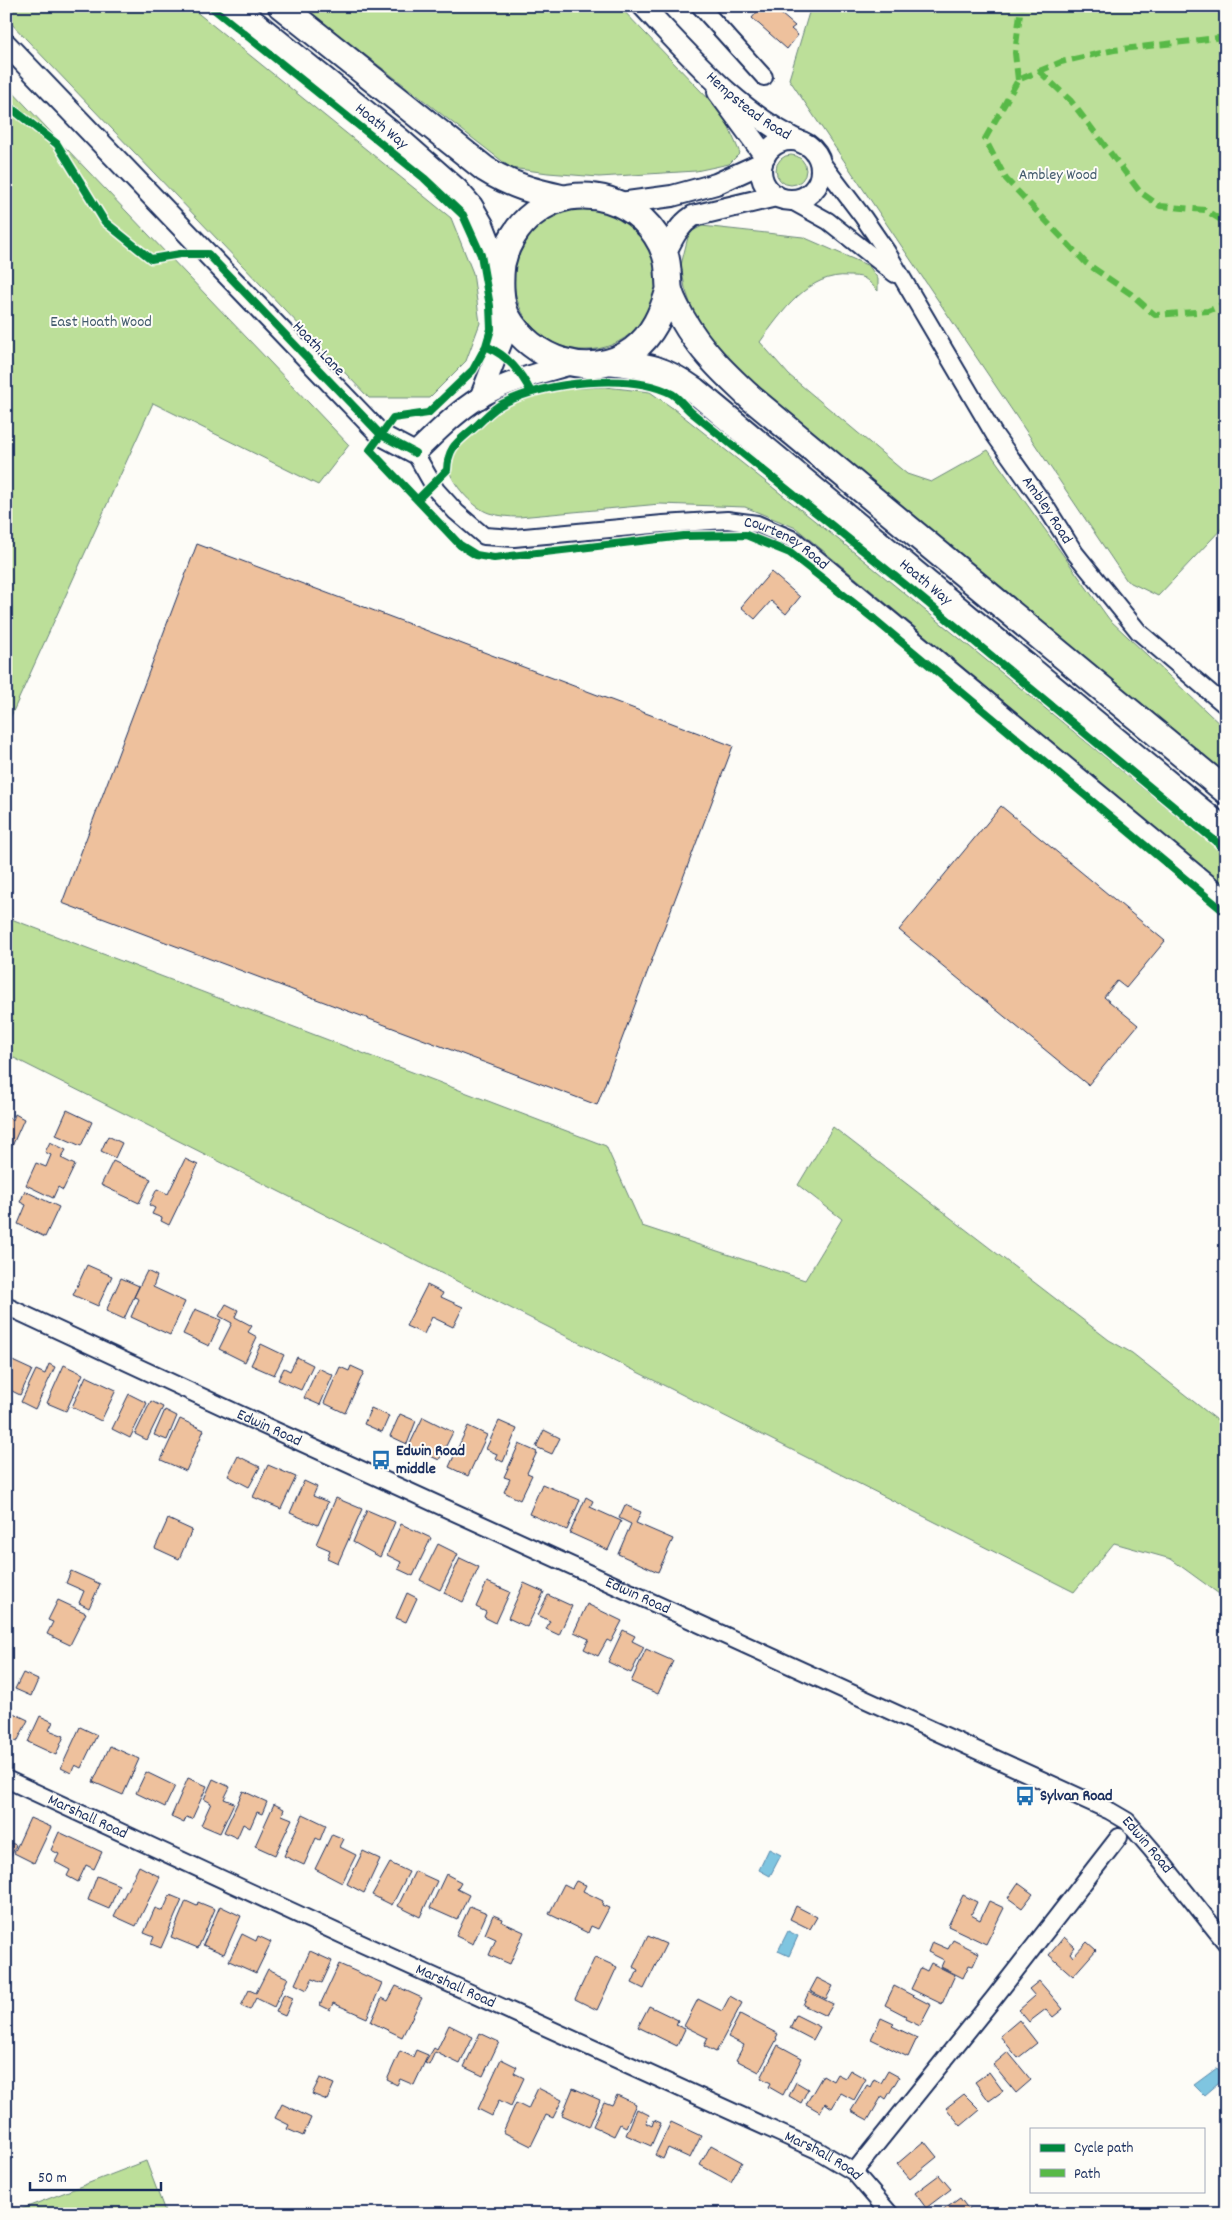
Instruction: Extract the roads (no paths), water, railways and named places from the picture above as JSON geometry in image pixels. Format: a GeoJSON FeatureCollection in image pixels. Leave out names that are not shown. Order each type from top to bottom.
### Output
{"type":"FeatureCollection","features":[{"type":"Feature","properties":{"kind":"main road","name":"Hoath Way"},"geometry":{"type":"LineString","coordinates":[[232,6],[397,138],[456,191],[470,208],[481,226],[500,275]]}},
{"type":"Feature","properties":{"kind":"main road","name":"Hoath Way"},"geometry":{"type":"LineString","coordinates":[[281,6],[485,169],[505,182],[521,188],[563,198]]}},
{"type":"Feature","properties":{"kind":"main road"},"geometry":{"type":"LineString","coordinates":[[586,196],[620,202],[636,212],[648,224],[658,238],[665,254],[669,268],[669,290],[663,311],[649,334],[633,350],[612,362],[572,364],[552,358],[538,350],[525,339],[507,315],[500,275],[504,254],[523,223],[547,204],[563,198],[586,196]]}},
{"type":"Feature","properties":{"kind":"main road","name":"Hoath Way"},"geometry":{"type":"LineString","coordinates":[[669,290],[696,342],[720,370],[1226,791]]}},
{"type":"Feature","properties":{"kind":"main road","name":"Hoath Way"},"geometry":{"type":"LineString","coordinates":[[612,362],[658,369],[671,374],[694,390],[1226,832]]}},
{"type":"Feature","properties":{"kind":"street","name":"Hempstead Road"},"geometry":{"type":"LineString","coordinates":[[643,6],[696,62],[759,118],[781,133],[805,144]]}},
{"type":"Feature","properties":{"kind":"street"},"geometry":{"type":"LineString","coordinates":[[700,6],[764,77]]}},
{"type":"Feature","properties":{"kind":"street","name":"Hoath Lane"},"geometry":{"type":"LineString","coordinates":[[6,44],[381,435],[415,453]]}},
{"type":"Feature","properties":{"kind":"street","name":"Hempstead Road"},"geometry":{"type":"LineString","coordinates":[[696,62],[763,160]]}},
{"type":"Feature","properties":{"kind":"street"},"geometry":{"type":"LineString","coordinates":[[665,254],[682,223],[694,216],[783,198],[802,198],[811,192],[817,184],[820,175],[819,159],[813,149],[792,140],[780,142],[773,146],[763,160],[761,174],[767,188],[783,198],[828,222],[906,284]]}},
{"type":"Feature","properties":{"kind":"street","name":"Ambley Road"},"geometry":{"type":"LineString","coordinates":[[819,159],[863,217],[906,284],[994,434],[1046,507],[1075,553],[1139,632],[1226,706]]}},
{"type":"Feature","properties":{"kind":"street"},"geometry":{"type":"LineString","coordinates":[[620,202],[672,196],[716,184],[763,160]]}},
{"type":"Feature","properties":{"kind":"street"},"geometry":{"type":"LineString","coordinates":[[480,398],[504,336],[507,315]]}},
{"type":"Feature","properties":{"kind":"street"},"geometry":{"type":"LineString","coordinates":[[415,453],[443,426],[480,398],[542,372],[572,364]]}},
{"type":"Feature","properties":{"kind":"street","name":"Courteney Road"},"geometry":{"type":"LineString","coordinates":[[415,453],[436,490],[456,512],[484,536],[514,538],[727,520],[757,524],[787,536],[801,544],[1226,898]]}},
{"type":"Feature","properties":{"kind":"street","name":"Edwin Road"},"geometry":{"type":"LineString","coordinates":[[6,1306],[1110,1811],[1127,1821],[1226,1943]]}},
{"type":"Feature","properties":{"kind":"street","name":"Marshall Road"},"geometry":{"type":"LineString","coordinates":[[6,1779],[349,1938],[817,2150],[854,2172],[890,2214]]}},
{"type":"Feature","properties":{"kind":"street"},"geometry":{"type":"LineString","coordinates":[[854,2172],[994,1998],[1119,1837]]}},
{"type":"Feature","properties":{"kind":"water"},"geometry":{"type":"Polygon","coordinates":[[[769,1849],[781,1855],[770,1876],[759,1870],[769,1849]]]}},
{"type":"Feature","properties":{"kind":"water"},"geometry":{"type":"Polygon","coordinates":[[[788,1931],[798,1936],[789,1956],[778,1951],[788,1931]]]}},
{"type":"Feature","properties":{"kind":"water"},"geometry":{"type":"Polygon","coordinates":[[[1217,2068],[1225,2077],[1204,2095],[1194,2085],[1217,2068]]]}},
{"type":"Feature","properties":{"kind":"place","name":"Edwin Road middle"},"geometry":{"type":"Point","coordinates":[381,1460]}},
{"type":"Feature","properties":{"kind":"place","name":"Sylvan Road"},"geometry":{"type":"Point","coordinates":[1025,1796]}},
{"type":"Feature","properties":{"kind":"park label","name":"Ambley Wood"},"geometry":{"type":"Point","coordinates":[1058,175]}},
{"type":"Feature","properties":{"kind":"park label","name":"East Hoath Wood"},"geometry":{"type":"Point","coordinates":[101,322]}}]}
